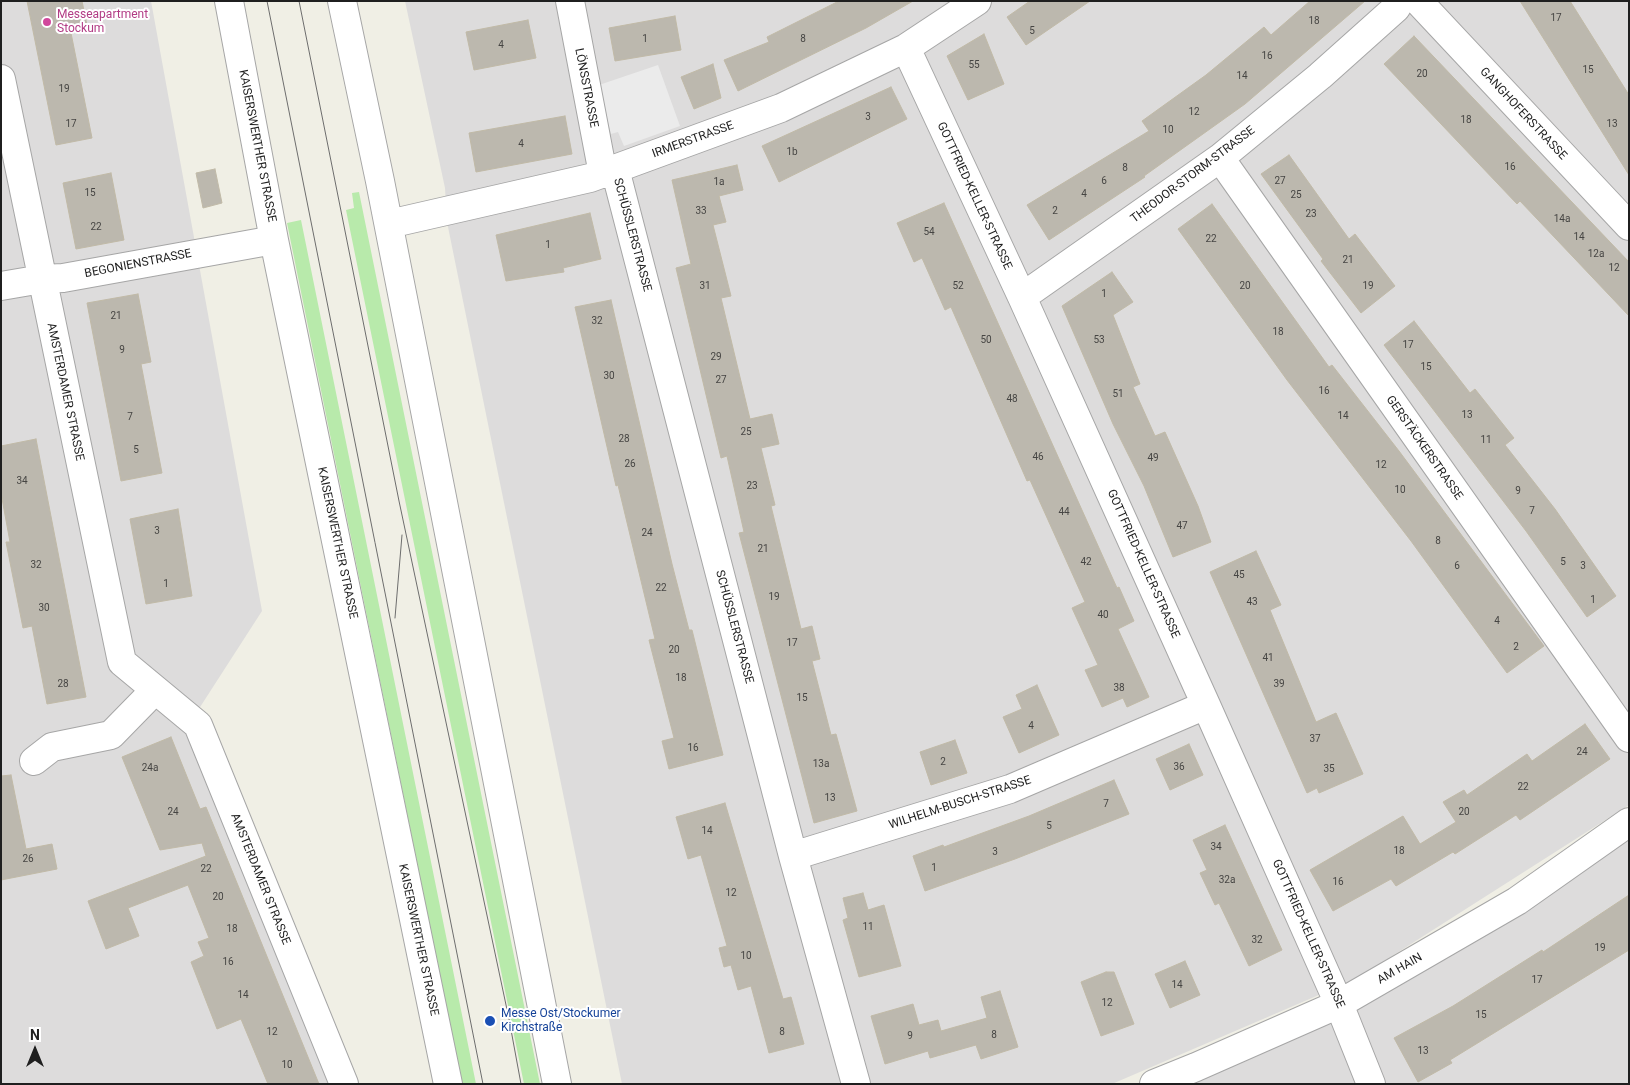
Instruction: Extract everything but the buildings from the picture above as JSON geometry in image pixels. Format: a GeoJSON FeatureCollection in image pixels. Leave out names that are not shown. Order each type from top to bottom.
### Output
{"type":"FeatureCollection","features":[{"type":"Feature","properties":{"kind":"street","name":"KAISERSWERTHER STRASSE"},"geometry":{"type":"LineString","coordinates":[[228,1],[274,240],[448,1084]]}},
{"type":"Feature","properties":{"kind":"street"},"geometry":{"type":"LineString","coordinates":[[342,1],[389,224],[557,1084]]}},
{"type":"Feature","properties":{"kind":"street","name":"LÖNSSTRASSE"},"geometry":{"type":"LineString","coordinates":[[570,1],[599,118],[609,171]]}},
{"type":"Feature","properties":{"kind":"street","name":"IRMERSTRASSE"},"geometry":{"type":"LineString","coordinates":[[389,224],[609,171],[781,108],[906,48],[977,1]]}},
{"type":"Feature","properties":{"kind":"street","name":"THEODOR-STORM-STRASSE"},"geometry":{"type":"LineString","coordinates":[[1022,297],[1220,158],[1320,76],[1396,8],[1400,1]]}},
{"type":"Feature","properties":{"kind":"street","name":"GANGHOFERSTRASSE"},"geometry":{"type":"LineString","coordinates":[[1418,1],[1629,226]]}},
{"type":"Feature","properties":{"kind":"street","name":"GOTTFRIED-KELLER-STRASSE"},"geometry":{"type":"LineString","coordinates":[[906,48],[1022,297],[1206,705],[1339,1004],[1371,1084]]}},
{"type":"Feature","properties":{"kind":"street","name":"AMSTERDAMER STRASSE"},"geometry":{"type":"LineString","coordinates":[[1,79],[122,662],[198,725],[344,1084]]}},
{"type":"Feature","properties":{"kind":"street","name":"GERSTÄCKERSTRASSE"},"geometry":{"type":"LineString","coordinates":[[1220,158],[1629,738]]}},
{"type":"Feature","properties":{"kind":"street","name":"SCHÜSSLERSTRASSE"},"geometry":{"type":"LineString","coordinates":[[609,171],[856,1084]]}},
{"type":"Feature","properties":{"kind":"street","name":"BEGONIENSTRASSE"},"geometry":{"type":"LineString","coordinates":[[1,286],[42,279],[63,278],[274,240]]}},
{"type":"Feature","properties":{"kind":"street"},"geometry":{"type":"LineString","coordinates":[[34,761],[52,747],[111,735],[156,690]]}},
{"type":"Feature","properties":{"kind":"street","name":"WILHELM-BUSCH-STRASSE"},"geometry":{"type":"LineString","coordinates":[[793,856],[1010,789],[1206,705]]}},
{"type":"Feature","properties":{"kind":"street","name":"AM HAIN"},"geometry":{"type":"LineString","coordinates":[[1154,1084],[1339,1004],[1517,901],[1629,822]]}},
{"type":"Feature","properties":{"kind":"shaded area"},"geometry":{"type":"Polygon","coordinates":[[[1,1],[151,1],[262,611],[193,718],[339,1084],[1,1084],[1,1]]]}},
{"type":"Feature","properties":{"kind":"shaded area"},"geometry":{"type":"Polygon","coordinates":[[[405,1],[1629,1],[1629,805],[1356,979],[1112,1084],[622,1084],[447,222],[445,188],[405,1]]]}},
{"type":"Feature","properties":{"kind":"shaded area"},"geometry":{"type":"Polygon","coordinates":[[[658,65],[680,126],[624,146],[618,132],[611,134],[599,85],[658,65]]]}},
{"type":"Feature","properties":{"kind":"shaded area"},"geometry":{"type":"Polygon","coordinates":[[[1629,836],[1629,1084],[1185,1084],[1629,836]]]}},
{"type":"Feature","properties":{"kind":"green space"},"geometry":{"type":"Polygon","coordinates":[[[359,192],[540,1084],[524,1084],[346,210],[354,208],[352,193],[359,192]]]}},
{"type":"Feature","properties":{"kind":"green space"},"geometry":{"type":"Polygon","coordinates":[[[301,220],[476,1084],[462,1084],[287,223],[301,220]]]}},
{"type":"Feature","properties":{"kind":"tram line"},"geometry":{"type":"LineString","coordinates":[[267,1],[483,1084]]}},
{"type":"Feature","properties":{"kind":"tram line"},"geometry":{"type":"LineString","coordinates":[[299,1],[399,501],[509,1019],[521,1084]]}},
{"type":"Feature","properties":{"kind":"tram line"},"geometry":{"type":"LineString","coordinates":[[395,618],[402,535]]}},
{"type":"Feature","properties":{"kind":"place","name":"Messeapartment Stockum"},"geometry":{"type":"Point","coordinates":[47,22]}},
{"type":"Feature","properties":{"kind":"place","name":"Messe Ost/Stockumer Kirchstraße"},"geometry":{"type":"Point","coordinates":[490,1021]}}]}
